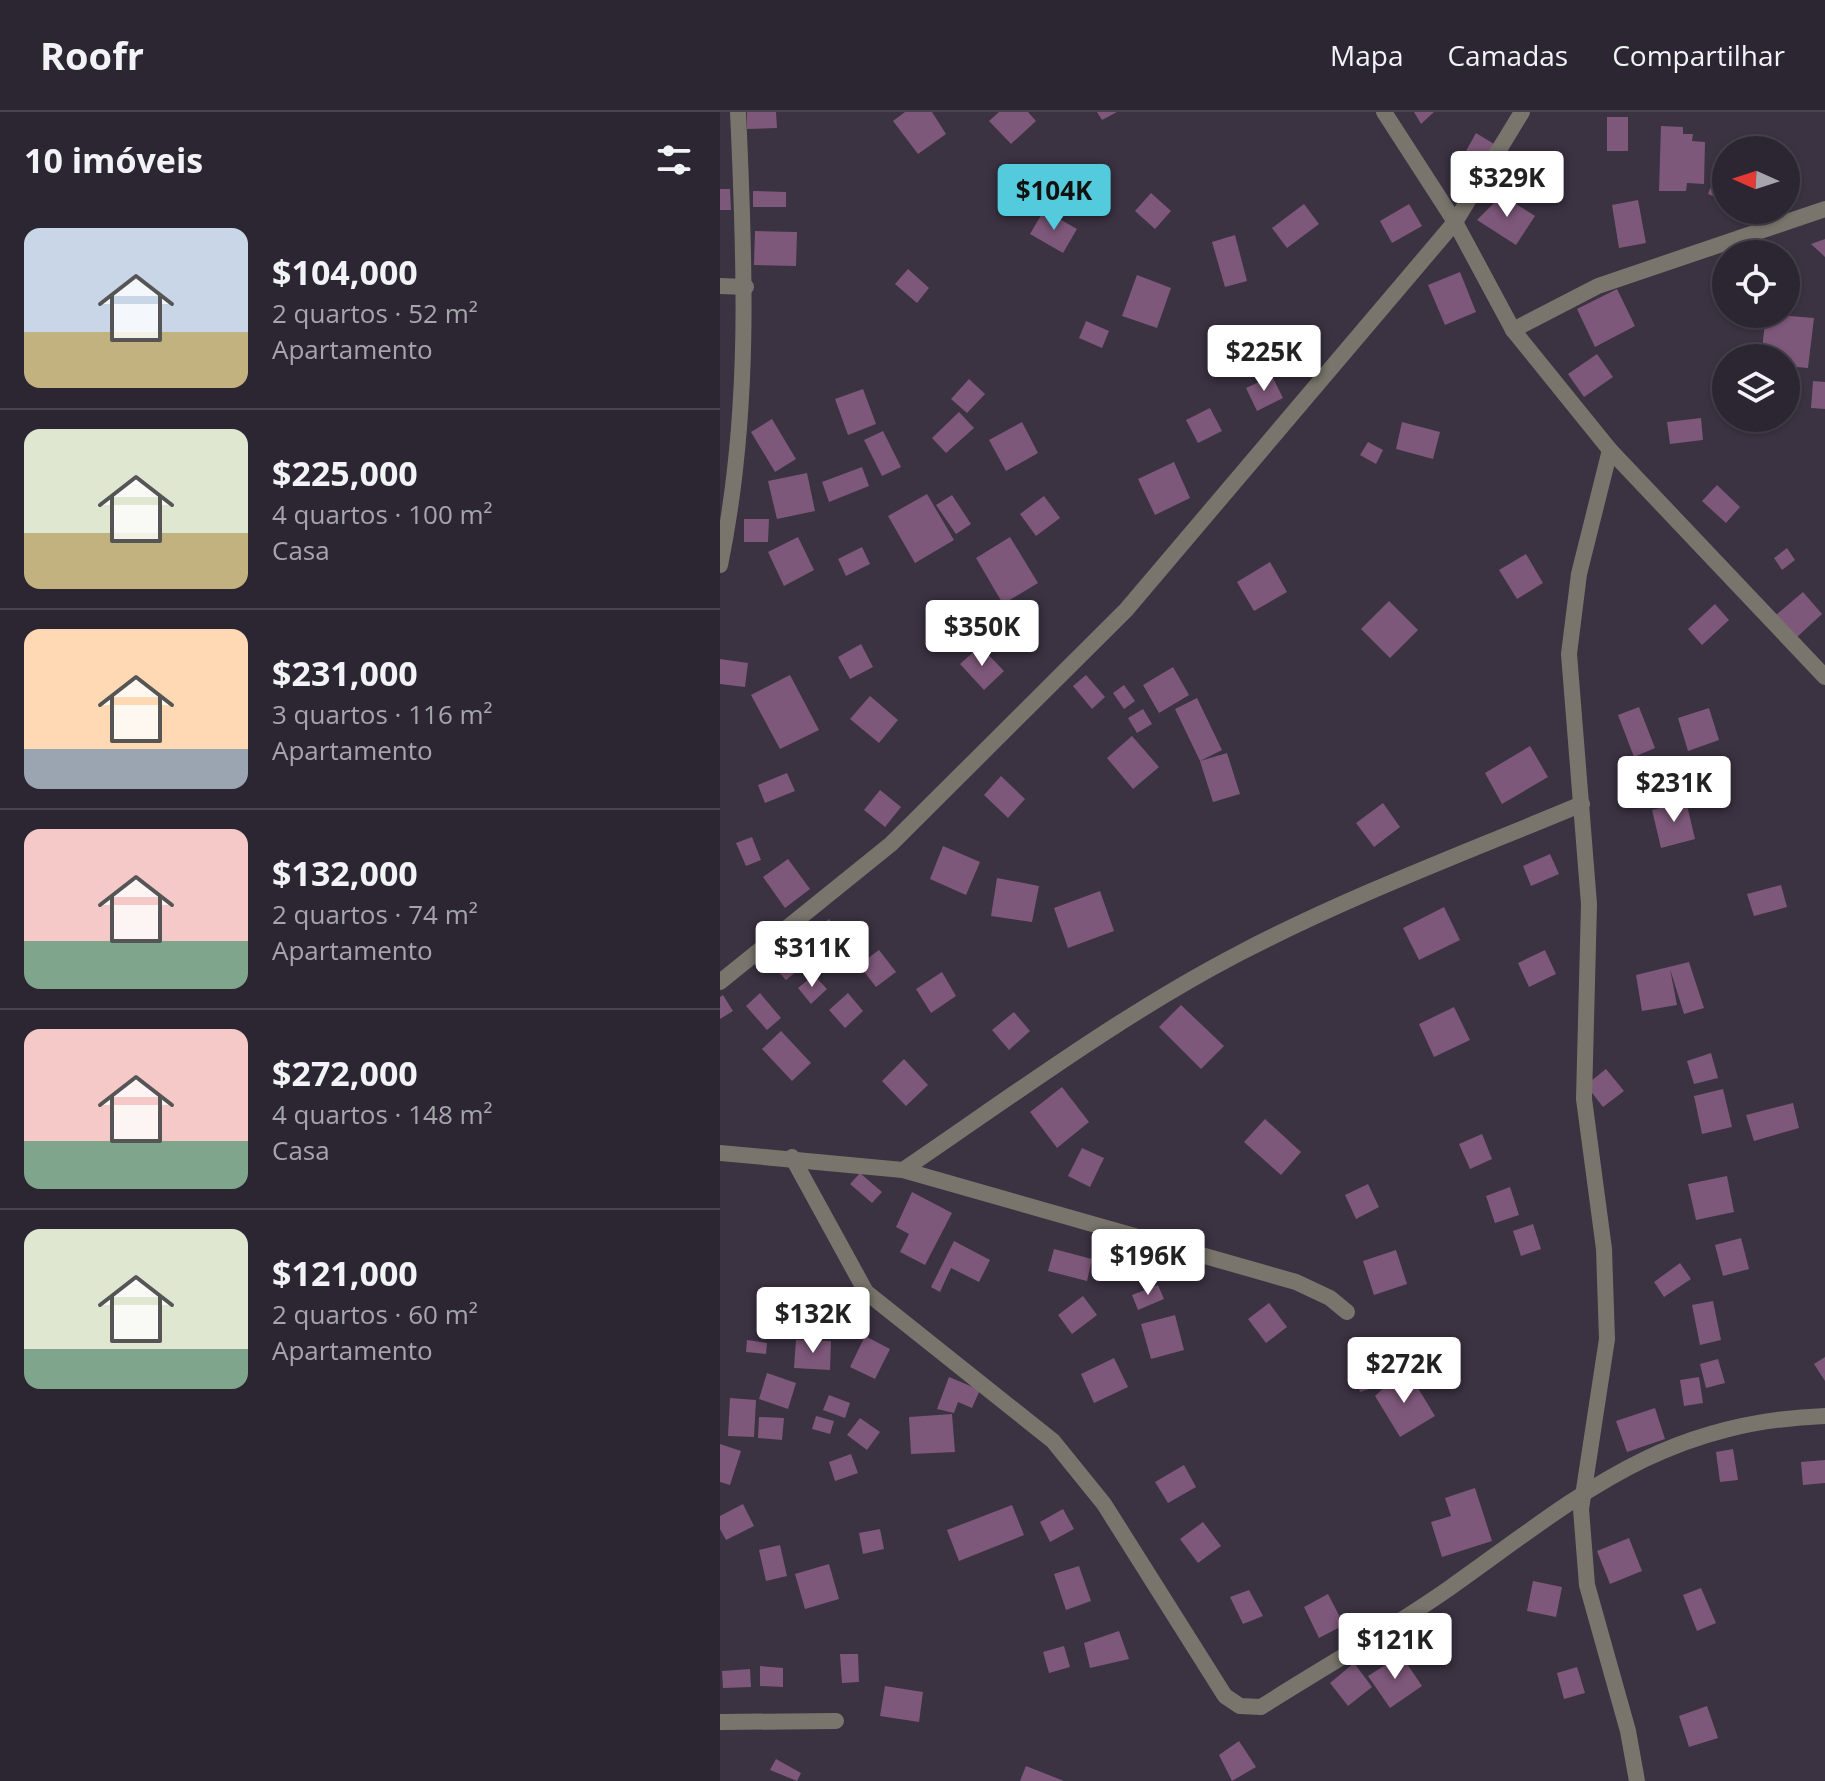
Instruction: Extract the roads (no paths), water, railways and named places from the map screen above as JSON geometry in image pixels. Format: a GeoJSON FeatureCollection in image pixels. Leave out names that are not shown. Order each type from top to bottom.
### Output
{"type":"FeatureCollection","features":[{"type":"Feature","properties":{"kind":"street"},"geometry":{"type":"LineString","coordinates":[[720,565],[741,398],[746,287],[738,112]]}},
{"type":"Feature","properties":{"kind":"street"},"geometry":{"type":"LineString","coordinates":[[1384,112],[1455,222],[1513,330],[1610,450],[1825,677]]}},
{"type":"Feature","properties":{"kind":"street"},"geometry":{"type":"LineString","coordinates":[[720,982],[891,844],[1126,610],[1455,222],[1522,112]]}},
{"type":"Feature","properties":{"kind":"street"},"geometry":{"type":"LineString","coordinates":[[1513,330],[1598,286],[1825,209]]}},
{"type":"Feature","properties":{"kind":"street"},"geometry":{"type":"LineString","coordinates":[[720,286],[746,287]]}},
{"type":"Feature","properties":{"kind":"street"},"geometry":{"type":"LineString","coordinates":[[1610,450],[1579,574],[1569,654],[1589,904],[1584,1099],[1604,1249],[1607,1339],[1584,1490],[1581,1531],[1587,1585],[1628,1731],[1637,1781]]}},
{"type":"Feature","properties":{"kind":"street"},"geometry":{"type":"LineString","coordinates":[[903,1170],[1116,1026],[1236,955],[1336,906],[1582,804]]}},
{"type":"Feature","properties":{"kind":"street"},"geometry":{"type":"LineString","coordinates":[[720,1153],[792,1157],[903,1170],[1296,1282],[1330,1298],[1347,1312]]}},
{"type":"Feature","properties":{"kind":"street"},"geometry":{"type":"LineString","coordinates":[[792,1157],[866,1292],[1053,1441],[1104,1504],[1225,1696],[1240,1706],[1261,1707],[1448,1589],[1584,1490],[1647,1456],[1708,1433],[1751,1422],[1825,1416]]}},
{"type":"Feature","properties":{"kind":"street"},"geometry":{"type":"LineString","coordinates":[[720,1722],[836,1721]]}}]}
